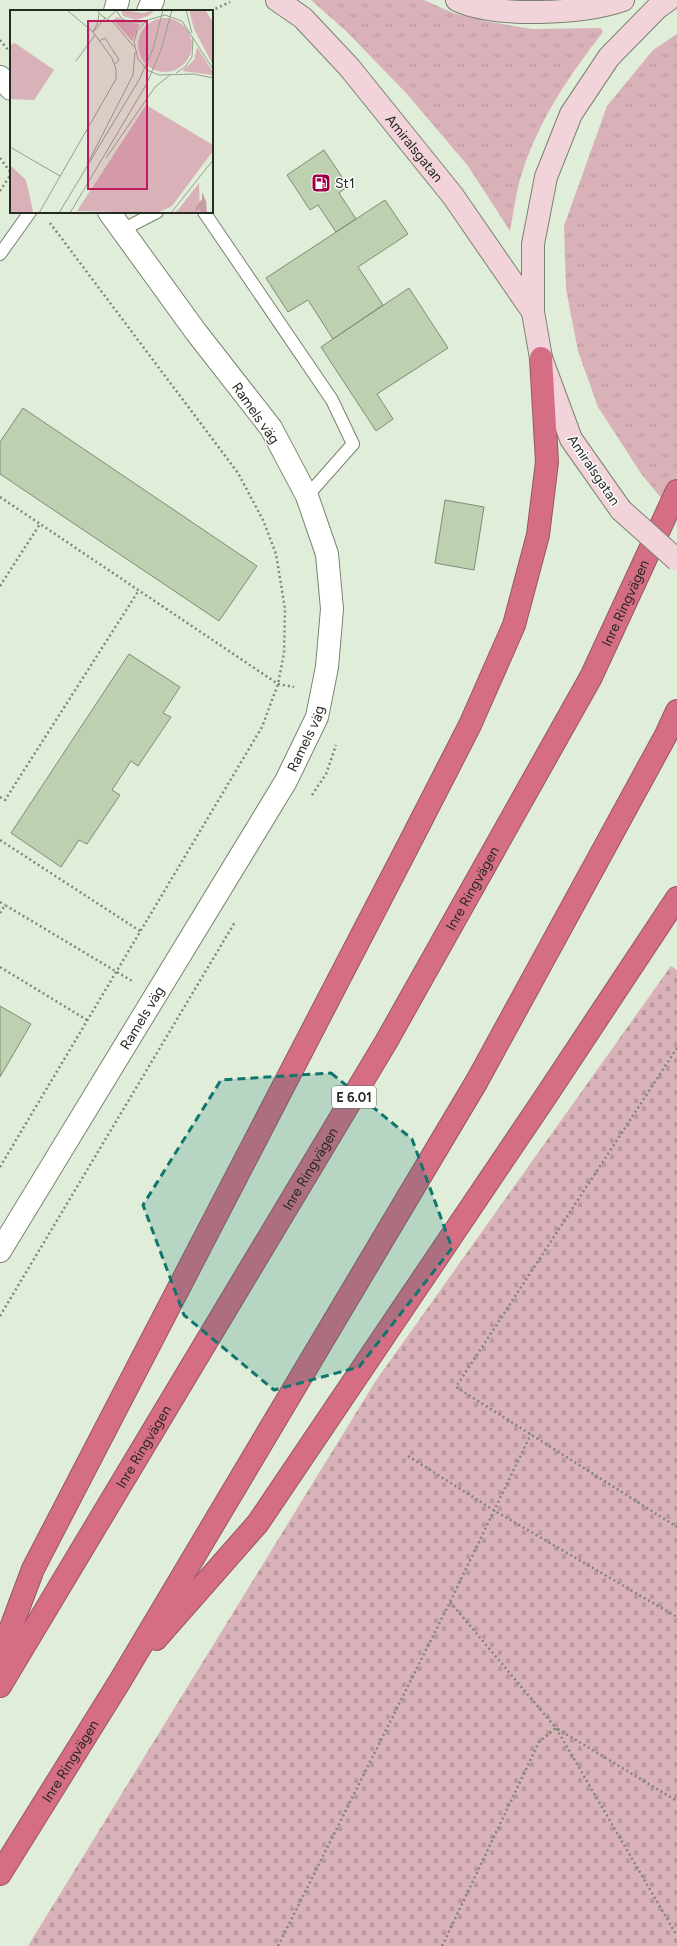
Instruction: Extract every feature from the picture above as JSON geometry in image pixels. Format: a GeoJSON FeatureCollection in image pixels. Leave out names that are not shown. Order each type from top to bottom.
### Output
{"type":"FeatureCollection","features":[{"type":"Feature","properties":{"kind":"highway"},"geometry":{"type":"LineString","coordinates":[[0,1657],[33,1569],[470,725],[514,625],[538,535],[547,462],[541,358]]}},
{"type":"Feature","properties":{"kind":"highway","name":"Inre Ringvägen"},"geometry":{"type":"LineString","coordinates":[[0,1686],[386,1042],[591,677],[677,491]]}},
{"type":"Feature","properties":{"kind":"highway","name":"Inre Ringvägen"},"geometry":{"type":"LineString","coordinates":[[0,1874],[120,1681],[477,1081],[662,742],[677,711]]}},
{"type":"Feature","properties":{"kind":"highway"},"geometry":{"type":"LineString","coordinates":[[120,1681],[258,1523],[540,1106],[677,898]]}},
{"type":"Feature","properties":{"kind":"main road","name":"Amiralsgatan"},"geometry":{"type":"LineString","coordinates":[[277,0],[303,18],[349,67],[453,196],[533,312]]}},
{"type":"Feature","properties":{"kind":"main road"},"geometry":{"type":"LineString","coordinates":[[457,0],[469,6],[533,13],[609,5],[623,0]]}},
{"type":"Feature","properties":{"kind":"main road","name":"Amiralsgatan"},"geometry":{"type":"LineString","coordinates":[[668,0],[657,8],[609,56],[571,114],[546,177],[533,244],[533,312],[541,358],[571,439],[621,510],[677,560]]}},
{"type":"Feature","properties":{"kind":"street"},"geometry":{"type":"LineString","coordinates":[[115,10],[118,0]]}},
{"type":"Feature","properties":{"kind":"street"},"geometry":{"type":"LineString","coordinates":[[148,10],[153,0]]}},
{"type":"Feature","properties":{"kind":"street"},"geometry":{"type":"LineString","coordinates":[[0,77],[10,88]]}},
{"type":"Feature","properties":{"kind":"street","name":"Ramels väg"},"geometry":{"type":"LineString","coordinates":[[0,1251],[286,781],[317,717],[327,667],[332,609],[326,554],[308,496],[271,428],[196,332],[110,213]]}},
{"type":"Feature","properties":{"kind":"lane"},"geometry":{"type":"LineString","coordinates":[[0,254],[29,213]]}},
{"type":"Feature","properties":{"kind":"lane"},"geometry":{"type":"LineString","coordinates":[[122,230],[155,213]]}},
{"type":"Feature","properties":{"kind":"lane"},"geometry":{"type":"LineString","coordinates":[[205,213],[332,400],[353,444],[308,496]]}},
{"type":"Feature","properties":{"kind":"path"},"geometry":{"type":"LineString","coordinates":[[213,10],[230,2]]}},
{"type":"Feature","properties":{"kind":"path"},"geometry":{"type":"LineString","coordinates":[[0,40],[10,52]]}},
{"type":"Feature","properties":{"kind":"path"},"geometry":{"type":"LineString","coordinates":[[0,158],[10,172]]}},
{"type":"Feature","properties":{"kind":"path"},"geometry":{"type":"LineString","coordinates":[[0,191],[10,175]]}},
{"type":"Feature","properties":{"kind":"path"},"geometry":{"type":"LineString","coordinates":[[0,1166],[262,727],[278,684],[284,653],[285,609],[276,554],[264,520],[238,472],[46,218]]}},
{"type":"Feature","properties":{"kind":"path"},"geometry":{"type":"LineString","coordinates":[[0,497],[278,684],[322,694]]}},
{"type":"Feature","properties":{"kind":"path"},"geometry":{"type":"LineString","coordinates":[[0,586],[40,524]]}},
{"type":"Feature","properties":{"kind":"path"},"geometry":{"type":"LineString","coordinates":[[0,797],[6,800],[139,590]]}},
{"type":"Feature","properties":{"kind":"path"},"geometry":{"type":"LineString","coordinates":[[309,800],[326,774],[339,739]]}},
{"type":"Feature","properties":{"kind":"path"},"geometry":{"type":"LineString","coordinates":[[0,840],[140,931]]}},
{"type":"Feature","properties":{"kind":"path"},"geometry":{"type":"LineString","coordinates":[[0,902],[155,995]]}},
{"type":"Feature","properties":{"kind":"path"},"geometry":{"type":"LineString","coordinates":[[0,913],[5,905]]}},
{"type":"Feature","properties":{"kind":"path"},"geometry":{"type":"LineString","coordinates":[[0,1316],[239,916]]}},
{"type":"Feature","properties":{"kind":"path"},"geometry":{"type":"LineString","coordinates":[[0,967],[87,1020]]}},
{"type":"Feature","properties":{"kind":"path"},"geometry":{"type":"LineString","coordinates":[[677,1048],[456,1387],[677,1527]]}},
{"type":"Feature","properties":{"kind":"path"},"geometry":{"type":"LineString","coordinates":[[278,1946],[495,1511],[531,1434]]}},
{"type":"Feature","properties":{"kind":"path"},"geometry":{"type":"LineString","coordinates":[[408,1456],[495,1511],[677,1617]]}},
{"type":"Feature","properties":{"kind":"path"},"geometry":{"type":"LineString","coordinates":[[450,1602],[556,1728],[677,1936]]}},
{"type":"Feature","properties":{"kind":"path"},"geometry":{"type":"LineString","coordinates":[[556,1728],[677,1801]]}},
{"type":"Feature","properties":{"kind":"path"},"geometry":{"type":"LineString","coordinates":[[442,1946],[539,1742],[556,1728]]}},
{"type":"Feature","properties":{"kind":"highlighted area"},"geometry":{"type":"Polygon","coordinates":[[[331,1073],[412,1139],[452,1248],[359,1367],[274,1390],[184,1315],[143,1205],[221,1080],[331,1073]]]}},
{"type":"Feature","properties":{"kind":"green space"},"geometry":{"type":"Polygon","coordinates":[[[311,0],[424,0],[453,13],[485,21],[532,29],[601,28],[603,32],[565,85],[543,122],[534,142],[519,183],[510,231],[468,166],[407,94],[346,31],[311,0]]]}},
{"type":"Feature","properties":{"kind":"green space"},"geometry":{"type":"Polygon","coordinates":[[[677,34],[677,517],[642,475],[598,407],[578,351],[566,289],[564,226],[607,106],[653,50],[677,34]]]}},
{"type":"Feature","properties":{"kind":"green space"},"geometry":{"type":"Polygon","coordinates":[[[671,966],[677,970],[677,1946],[28,1946],[375,1382],[671,966]]]}},
{"type":"Feature","properties":{"kind":"building"},"geometry":{"type":"Polygon","coordinates":[[[324,150],[348,186],[339,193],[356,219],[336,232],[318,205],[310,210],[287,175],[324,150]]]}},
{"type":"Feature","properties":{"kind":"building"},"geometry":{"type":"Polygon","coordinates":[[[385,200],[408,234],[358,267],[383,305],[333,339],[308,300],[288,312],[266,278],[385,200]]]}},
{"type":"Feature","properties":{"kind":"building"},"geometry":{"type":"Polygon","coordinates":[[[409,288],[448,348],[377,394],[393,419],[376,431],[321,347],[409,288]]]}},
{"type":"Feature","properties":{"kind":"building"},"geometry":{"type":"Polygon","coordinates":[[[23,408],[257,566],[219,621],[0,474],[0,442],[23,408]]]}},
{"type":"Feature","properties":{"kind":"building"},"geometry":{"type":"Polygon","coordinates":[[[445,500],[484,507],[474,570],[435,563],[445,500]]]}},
{"type":"Feature","properties":{"kind":"building"},"geometry":{"type":"Polygon","coordinates":[[[129,654],[180,687],[163,713],[171,717],[138,766],[131,761],[112,790],[120,795],[87,844],[79,840],[61,867],[11,833],[129,654]]]}},
{"type":"Feature","properties":{"kind":"building"},"geometry":{"type":"Polygon","coordinates":[[[0,1006],[31,1024],[0,1077],[0,1006]]]}},
{"type":"Feature","properties":{"kind":"place","name":"St1"},"geometry":{"type":"Point","coordinates":[321,183]}}]}
